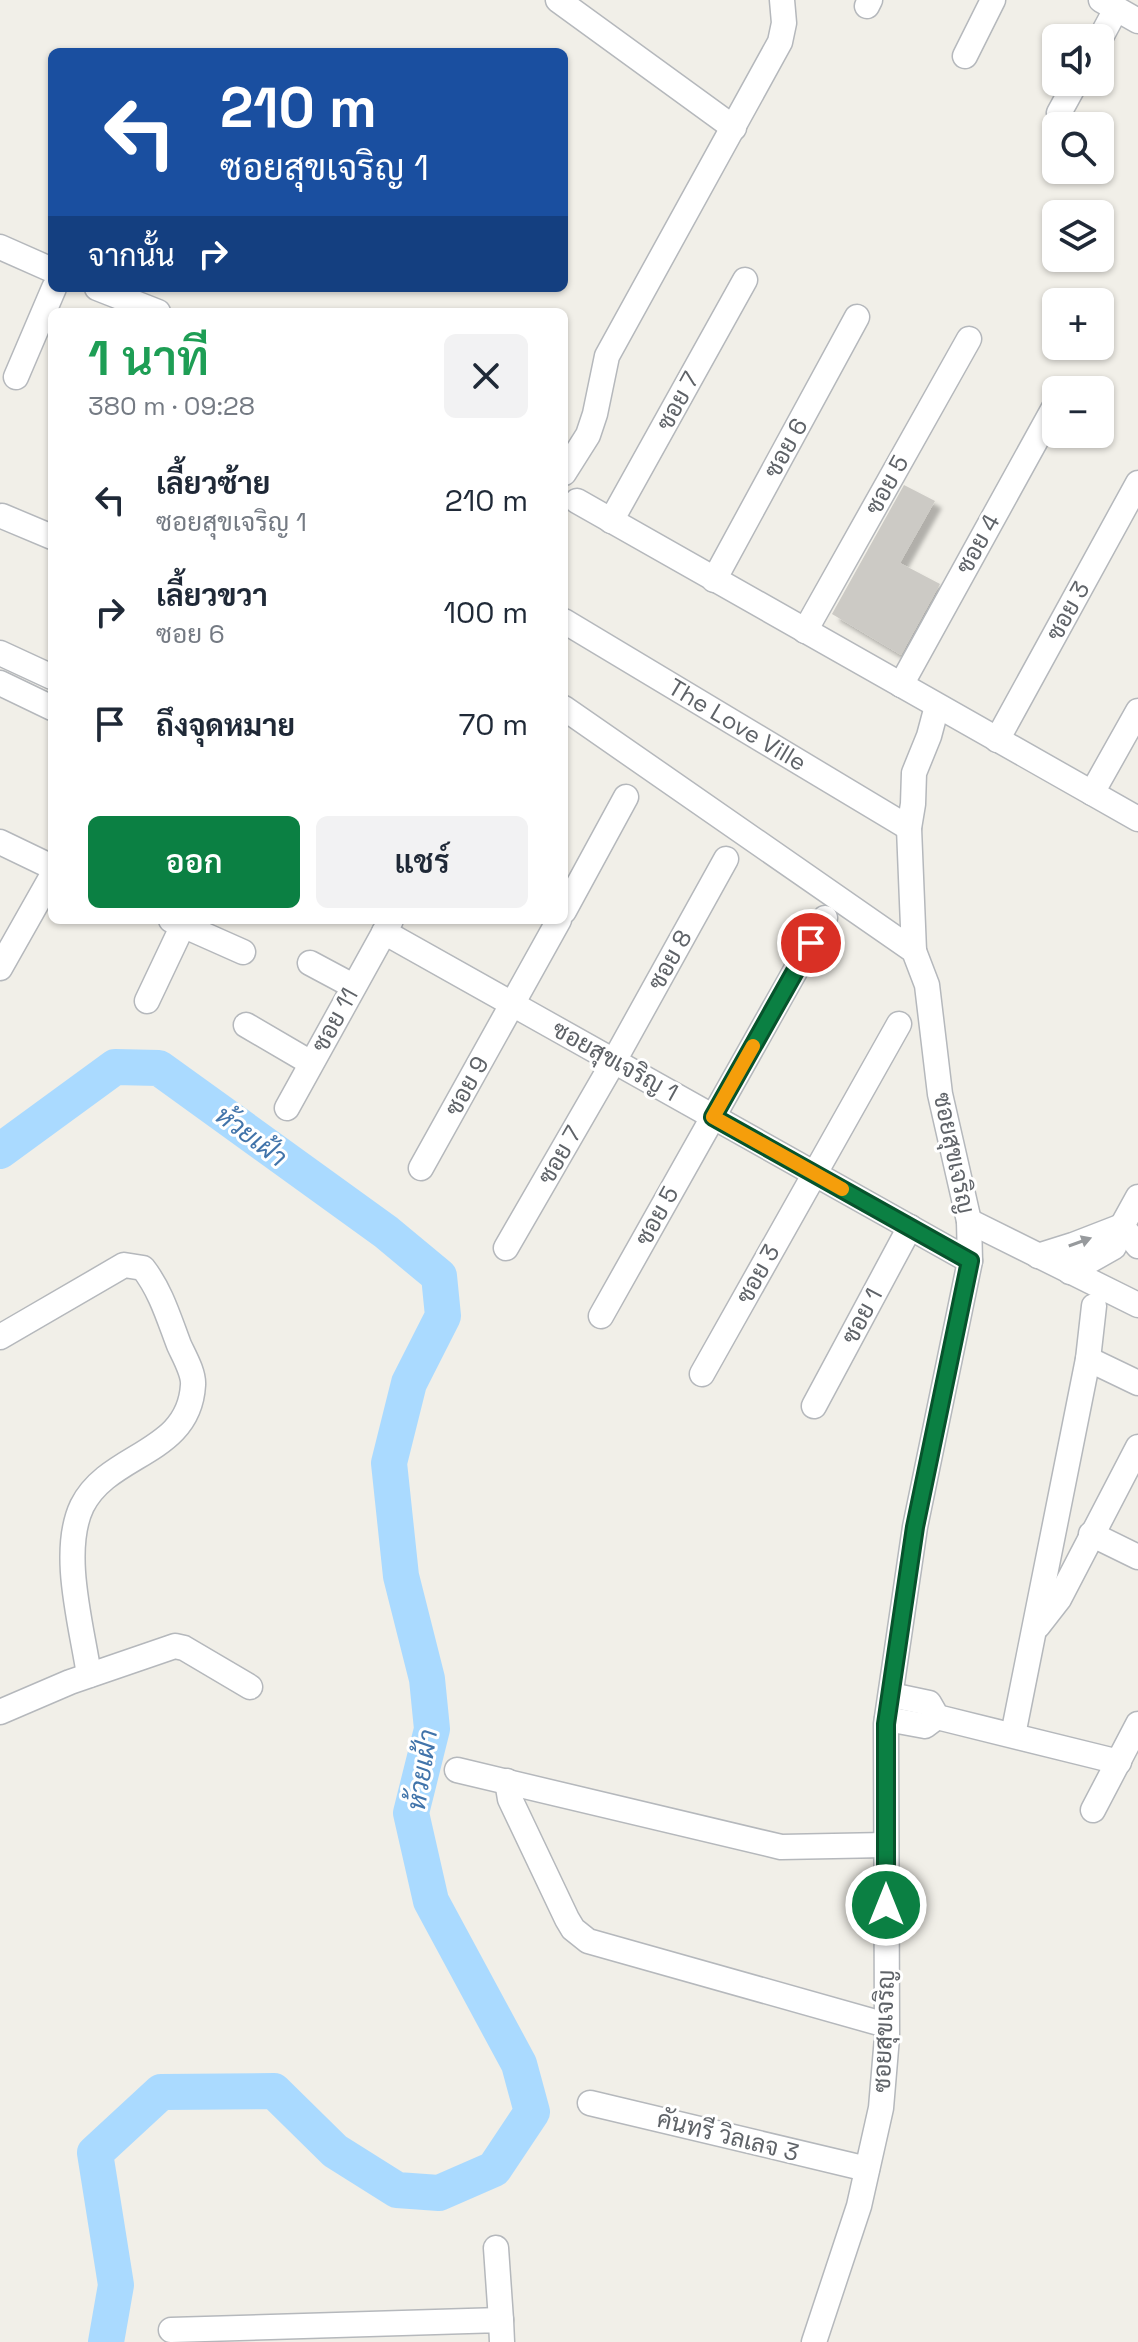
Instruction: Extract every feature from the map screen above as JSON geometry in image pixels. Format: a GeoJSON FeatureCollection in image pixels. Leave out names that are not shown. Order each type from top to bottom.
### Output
{"type":"FeatureCollection","features":[{"type":"Feature","properties":{"kind":"street"},"geometry":{"type":"LineString","coordinates":[[558,0],[734,128]]}},
{"type":"Feature","properties":{"kind":"street"},"geometry":{"type":"LineString","coordinates":[[568,467],[588,435],[607,356],[780,42],[783,11],[795,0]]}},
{"type":"Feature","properties":{"kind":"street"},"geometry":{"type":"LineString","coordinates":[[965,56],[993,0]]}},
{"type":"Feature","properties":{"kind":"street"},"geometry":{"type":"LineString","coordinates":[[0,247],[48,268]]}},
{"type":"Feature","properties":{"kind":"street","name":"ซอย 7"},"geometry":{"type":"LineString","coordinates":[[611,521],[745,280]]}},
{"type":"Feature","properties":{"kind":"street"},"geometry":{"type":"LineString","coordinates":[[16,377],[52,292]]}},
{"type":"Feature","properties":{"kind":"street"},"geometry":{"type":"LineString","coordinates":[[107,292],[148,308]]}},
{"type":"Feature","properties":{"kind":"street","name":"ซอย 6"},"geometry":{"type":"LineString","coordinates":[[714,580],[857,317]]}},
{"type":"Feature","properties":{"kind":"street","name":"ซอย 5"},"geometry":{"type":"LineString","coordinates":[[805,631],[969,339]]}},
{"type":"Feature","properties":{"kind":"street","name":"ซอย 4"},"geometry":{"type":"LineString","coordinates":[[901,685],[1042,429]]}},
{"type":"Feature","properties":{"kind":"street","name":"ซอย 3"},"geometry":{"type":"LineString","coordinates":[[997,740],[1138,483]]}},
{"type":"Feature","properties":{"kind":"street"},"geometry":{"type":"LineString","coordinates":[[577,501],[1138,819]]}},
{"type":"Feature","properties":{"kind":"street"},"geometry":{"type":"LineString","coordinates":[[2,516],[48,535]]}},
{"type":"Feature","properties":{"kind":"street","name":"The Love Ville"},"geometry":{"type":"LineString","coordinates":[[568,623],[911,816]]}},
{"type":"Feature","properties":{"kind":"street"},"geometry":{"type":"LineString","coordinates":[[0,653],[48,675]]}},
{"type":"Feature","properties":{"kind":"street"},"geometry":{"type":"LineString","coordinates":[[0,683],[48,706]]}},
{"type":"Feature","properties":{"kind":"street","name":"ซอยสุขเจริญ"},"geometry":{"type":"LineString","coordinates":[[814,2342],[859,2206],[881,2108],[886,2025],[889,1707],[915,1527],[970,1261],[969,1221],[940,1094],[927,985],[914,951],[911,816],[914,773],[937,706]]}},
{"type":"Feature","properties":{"kind":"street"},"geometry":{"type":"LineString","coordinates":[[568,711],[914,951]]}},
{"type":"Feature","properties":{"kind":"street"},"geometry":{"type":"LineString","coordinates":[[1092,793],[1138,711]]}},
{"type":"Feature","properties":{"kind":"street"},"geometry":{"type":"LineString","coordinates":[[568,904],[626,797]]}},
{"type":"Feature","properties":{"kind":"street"},"geometry":{"type":"LineString","coordinates":[[0,842],[48,865]]}},
{"type":"Feature","properties":{"kind":"street","name":"ซอย 8"},"geometry":{"type":"LineString","coordinates":[[614,1061],[726,859]]}},
{"type":"Feature","properties":{"kind":"street"},"geometry":{"type":"LineString","coordinates":[[0,968],[48,883]]}},
{"type":"Feature","properties":{"kind":"street"},"geometry":{"type":"LineString","coordinates":[[713,1117],[825,918]]}},
{"type":"Feature","properties":{"kind":"street"},"geometry":{"type":"LineString","coordinates":[[147,1001],[176,924]]}},
{"type":"Feature","properties":{"kind":"street"},"geometry":{"type":"LineString","coordinates":[[181,924],[243,952]]}},
{"type":"Feature","properties":{"kind":"street","name":"ซอย 9"},"geometry":{"type":"LineString","coordinates":[[421,1168],[557,924]]}},
{"type":"Feature","properties":{"kind":"street","name":"ซอยสุขเจริญ 1"},"geometry":{"type":"LineString","coordinates":[[388,926],[513,1004],[970,1261]]}},
{"type":"Feature","properties":{"kind":"street","name":"ซอย 11"},"geometry":{"type":"LineString","coordinates":[[287,1108],[388,926]]}},
{"type":"Feature","properties":{"kind":"street"},"geometry":{"type":"LineString","coordinates":[[310,963],[353,986]]}},
{"type":"Feature","properties":{"kind":"street"},"geometry":{"type":"LineString","coordinates":[[814,1173],[899,1024]]}},
{"type":"Feature","properties":{"kind":"street"},"geometry":{"type":"LineString","coordinates":[[246,1025],[311,1063]]}},
{"type":"Feature","properties":{"kind":"street","name":"ซอย 7"},"geometry":{"type":"LineString","coordinates":[[506,1248],[614,1061]]}},
{"type":"Feature","properties":{"kind":"street","name":"ซอย 5"},"geometry":{"type":"LineString","coordinates":[[601,1316],[713,1117]]}},
{"type":"Feature","properties":{"kind":"street","name":"ซอย 3"},"geometry":{"type":"LineString","coordinates":[[702,1374],[814,1173]]}},
{"type":"Feature","properties":{"kind":"street"},"geometry":{"type":"LineString","coordinates":[[1070,1272],[1114,1247],[1138,1197]]}},
{"type":"Feature","properties":{"kind":"street"},"geometry":{"type":"LineString","coordinates":[[969,1221],[1138,1305]]}},
{"type":"Feature","properties":{"kind":"street"},"geometry":{"type":"LineString","coordinates":[[1038,1256],[1122,1226]]}},
{"type":"Feature","properties":{"kind":"street"},"geometry":{"type":"LineString","coordinates":[[1122,1226],[1138,1246]]}},
{"type":"Feature","properties":{"kind":"street","name":"ซอย 1"},"geometry":{"type":"LineString","coordinates":[[814,1406],[910,1227]]}},
{"type":"Feature","properties":{"kind":"street"},"geometry":{"type":"LineString","coordinates":[[0,1337],[124,1265],[143,1268],[155,1284],[194,1383],[186,1415],[173,1435],[100,1482],[82,1506],[73,1537],[74,1575],[89,1675]]}},
{"type":"Feature","properties":{"kind":"street"},"geometry":{"type":"LineString","coordinates":[[1013,1735],[1088,1359],[1094,1306]]}},
{"type":"Feature","properties":{"kind":"street"},"geometry":{"type":"LineString","coordinates":[[1088,1359],[1138,1383]]}},
{"type":"Feature","properties":{"kind":"street"},"geometry":{"type":"LineString","coordinates":[[1034,1631],[1059,1599],[1138,1447]]}},
{"type":"Feature","properties":{"kind":"street"},"geometry":{"type":"LineString","coordinates":[[1091,1534],[1138,1557]]}},
{"type":"Feature","properties":{"kind":"street"},"geometry":{"type":"LineString","coordinates":[[0,1712],[89,1675],[175,1646],[184,1648],[250,1687]]}},
{"type":"Feature","properties":{"kind":"street"},"geometry":{"type":"LineString","coordinates":[[889,1707],[925,1726],[937,1717],[1119,1762]]}},
{"type":"Feature","properties":{"kind":"street"},"geometry":{"type":"LineString","coordinates":[[1093,1810],[1138,1724]]}},
{"type":"Feature","properties":{"kind":"street"},"geometry":{"type":"LineString","coordinates":[[457,1770],[781,1847],[886,1845]]}},
{"type":"Feature","properties":{"kind":"street"},"geometry":{"type":"LineString","coordinates":[[507,1781],[510,1799],[567,1919],[573,1929],[588,1941],[886,2025]]}},
{"type":"Feature","properties":{"kind":"street","name":"คันทรี วิลเลจ 3"},"geometry":{"type":"LineString","coordinates":[[590,2103],[867,2169]]}},
{"type":"Feature","properties":{"kind":"street"},"geometry":{"type":"LineString","coordinates":[[171,2330],[502,2331],[496,2248]]}},
{"type":"Feature","properties":{"kind":"building"},"geometry":{"type":"Polygon","coordinates":[[[904,485],[935,501],[900,563],[940,584],[901,655],[832,614],[904,485]]]}},
{"type":"Feature","properties":{"kind":"waterway","name":"ห้วยเฝ้า"},"geometry":{"type":"LineString","coordinates":[[0,1151],[115,1067],[159,1068],[386,1232],[439,1276],[443,1316],[409,1383],[389,1463],[401,1576],[427,1679],[432,1729],[411,1813],[431,1901],[519,2064],[532,2112],[494,2169],[439,2193],[397,2190],[335,2151],[274,2091],[161,2092],[95,2153],[116,2285],[106,2342]]}},
{"type":"Feature","properties":{"kind":"slow traffic"},"geometry":{"type":"LineString","coordinates":[[753,1046],[713,1117],[842,1189]]}},
{"type":"Feature","properties":{"kind":"route"},"geometry":{"type":"LineString","coordinates":[[811,943],[713,1117],[970,1261],[915,1527],[886,1724],[886,1905]]}}]}
